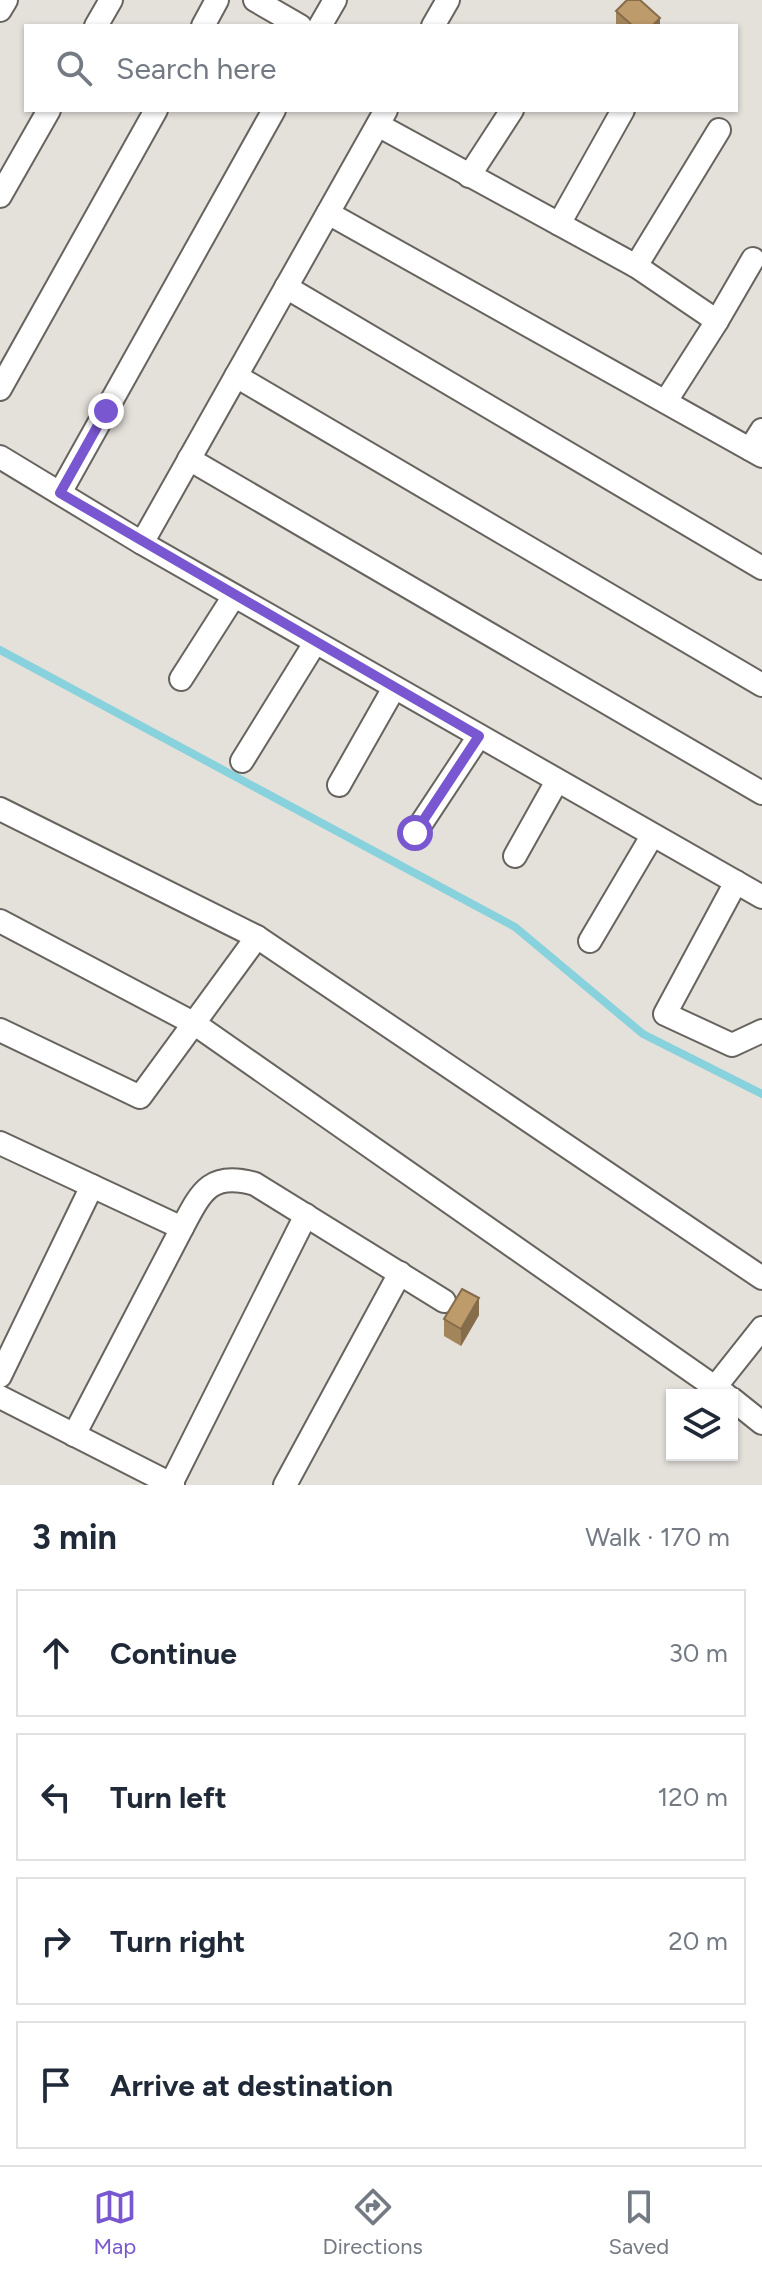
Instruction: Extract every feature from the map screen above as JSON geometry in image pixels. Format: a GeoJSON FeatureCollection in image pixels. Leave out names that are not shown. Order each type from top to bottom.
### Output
{"type":"FeatureCollection","features":[{"type":"Feature","properties":{"kind":"street"},"geometry":{"type":"LineString","coordinates":[[0,10],[6,0]]}},
{"type":"Feature","properties":{"kind":"street"},"geometry":{"type":"LineString","coordinates":[[97,24],[111,0]]}},
{"type":"Feature","properties":{"kind":"street"},"geometry":{"type":"LineString","coordinates":[[204,24],[217,0]]}},
{"type":"Feature","properties":{"kind":"street"},"geometry":{"type":"LineString","coordinates":[[255,0],[297,24]]}},
{"type":"Feature","properties":{"kind":"street"},"geometry":{"type":"LineString","coordinates":[[321,24],[335,0]]}},
{"type":"Feature","properties":{"kind":"street"},"geometry":{"type":"LineString","coordinates":[[434,24],[448,0]]}},
{"type":"Feature","properties":{"kind":"street"},"geometry":{"type":"LineString","coordinates":[[0,196],[48,112]]}},
{"type":"Feature","properties":{"kind":"street"},"geometry":{"type":"LineString","coordinates":[[0,389],[155,112]]}},
{"type":"Feature","properties":{"kind":"street"},"geometry":{"type":"LineString","coordinates":[[60,493],[273,112]]}},
{"type":"Feature","properties":{"kind":"street"},"geometry":{"type":"LineString","coordinates":[[469,176],[511,112]]}},
{"type":"Feature","properties":{"kind":"street"},"geometry":{"type":"LineString","coordinates":[[559,224],[622,112]]}},
{"type":"Feature","properties":{"kind":"street"},"geometry":{"type":"LineString","coordinates":[[142,543],[382,118],[469,176],[636,266],[717,321]]}},
{"type":"Feature","properties":{"kind":"street"},"geometry":{"type":"LineString","coordinates":[[636,266],[719,130]]}},
{"type":"Feature","properties":{"kind":"street"},"geometry":{"type":"LineString","coordinates":[[328,213],[666,401],[758,445]]}},
{"type":"Feature","properties":{"kind":"street"},"geometry":{"type":"LineString","coordinates":[[666,401],[753,259]]}},
{"type":"Feature","properties":{"kind":"street"},"geometry":{"type":"LineString","coordinates":[[286,287],[762,568]]}},
{"type":"Feature","properties":{"kind":"street"},"geometry":{"type":"LineString","coordinates":[[236,376],[762,685]]}},
{"type":"Feature","properties":{"kind":"street"},"geometry":{"type":"LineString","coordinates":[[0,457],[315,643],[762,897]]}},
{"type":"Feature","properties":{"kind":"street"},"geometry":{"type":"LineString","coordinates":[[189,459],[762,793]]}},
{"type":"Feature","properties":{"kind":"street"},"geometry":{"type":"LineString","coordinates":[[181,679],[234,596]]}},
{"type":"Feature","properties":{"kind":"street"},"geometry":{"type":"LineString","coordinates":[[242,761],[315,643]]}},
{"type":"Feature","properties":{"kind":"street"},"geometry":{"type":"LineString","coordinates":[[339,785],[394,688]]}},
{"type":"Feature","properties":{"kind":"street"},"geometry":{"type":"LineString","coordinates":[[415,833],[479,736]]}},
{"type":"Feature","properties":{"kind":"street"},"geometry":{"type":"LineString","coordinates":[[515,856],[557,781]]}},
{"type":"Feature","properties":{"kind":"street"},"geometry":{"type":"LineString","coordinates":[[0,809],[257,937],[762,1278]]}},
{"type":"Feature","properties":{"kind":"street"},"geometry":{"type":"LineString","coordinates":[[590,941],[652,836]]}},
{"type":"Feature","properties":{"kind":"street"},"geometry":{"type":"LineString","coordinates":[[736,882],[665,1014],[732,1045],[762,1031]]}},
{"type":"Feature","properties":{"kind":"street"},"geometry":{"type":"LineString","coordinates":[[0,921],[195,1024],[718,1389]]}},
{"type":"Feature","properties":{"kind":"street"},"geometry":{"type":"LineString","coordinates":[[0,1030],[140,1097],[257,937]]}},
{"type":"Feature","properties":{"kind":"street"},"geometry":{"type":"LineString","coordinates":[[3,1153],[92,1186],[182,1228]]}},
{"type":"Feature","properties":{"kind":"street"},"geometry":{"type":"LineString","coordinates":[[74,1435],[201,1191],[235,1178],[255,1184],[444,1301]]}},
{"type":"Feature","properties":{"kind":"street"},"geometry":{"type":"LineString","coordinates":[[0,1376],[92,1186]]}},
{"type":"Feature","properties":{"kind":"street"},"geometry":{"type":"LineString","coordinates":[[0,1397],[172,1484],[306,1215]]}},
{"type":"Feature","properties":{"kind":"street"},"geometry":{"type":"LineString","coordinates":[[285,1485],[400,1273]]}},
{"type":"Feature","properties":{"kind":"street"},"geometry":{"type":"LineString","coordinates":[[728,1389],[762,1328]]}},
{"type":"Feature","properties":{"kind":"street"},"geometry":{"type":"LineString","coordinates":[[738,1404],[762,1423]]}},
{"type":"Feature","properties":{"kind":"building"},"geometry":{"type":"Polygon","coordinates":[[[627,0],[640,0],[660,18],[654,24],[631,24],[616,11],[627,0]]]}},
{"type":"Feature","properties":{"kind":"building"},"geometry":{"type":"Polygon","coordinates":[[[462,1289],[479,1298],[461,1329],[444,1319],[462,1289]]]}},
{"type":"Feature","properties":{"kind":"waterway"},"geometry":{"type":"LineString","coordinates":[[0,650],[515,927],[643,1034],[762,1094]]}},
{"type":"Feature","properties":{"kind":"route"},"geometry":{"type":"LineString","coordinates":[[106,411],[60,493],[479,736],[415,833]]}}]}
